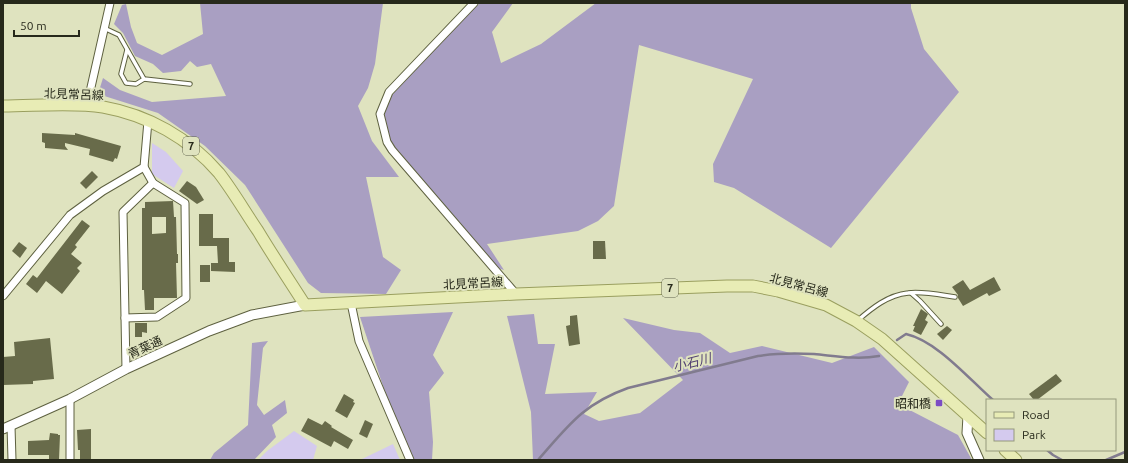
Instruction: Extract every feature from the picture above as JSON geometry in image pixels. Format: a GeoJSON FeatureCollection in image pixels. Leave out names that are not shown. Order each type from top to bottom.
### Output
{"type":"FeatureCollection","features":[{"type":"Feature","properties":{"kind":"main road","name":"北見常呂線"},"geometry":{"type":"LineString","coordinates":[[3,106],[87,105],[123,112],[148,121],[173,133],[191,146],[219,174],[305,305],[516,294],[753,286],[826,304],[856,321],[882,339],[986,432]]}},
{"type":"Feature","properties":{"kind":"main road"},"geometry":{"type":"LineString","coordinates":[[1006,451],[1016,460]]}},
{"type":"Feature","properties":{"kind":"street"},"geometry":{"type":"LineString","coordinates":[[87,105],[110,3]]}},
{"type":"Feature","properties":{"kind":"street"},"geometry":{"type":"LineString","coordinates":[[474,3],[389,92],[380,114],[387,142],[392,150],[516,294]]}},
{"type":"Feature","properties":{"kind":"street"},"geometry":{"type":"LineString","coordinates":[[125,318],[157,317],[186,298],[185,203],[153,183],[144,167],[148,121]]}},
{"type":"Feature","properties":{"kind":"street"},"geometry":{"type":"LineString","coordinates":[[3,296],[70,215],[103,191],[144,167]]}},
{"type":"Feature","properties":{"kind":"street"},"geometry":{"type":"LineString","coordinates":[[126,369],[123,212],[153,183]]}},
{"type":"Feature","properties":{"kind":"street"},"geometry":{"type":"LineString","coordinates":[[351,303],[359,341],[410,460]]}},
{"type":"Feature","properties":{"kind":"street","name":"青葉通"},"geometry":{"type":"LineString","coordinates":[[7,427],[70,399],[126,369],[209,331],[252,315],[305,305]]}},
{"type":"Feature","properties":{"kind":"street"},"geometry":{"type":"LineString","coordinates":[[70,399],[70,460]]}},
{"type":"Feature","properties":{"kind":"street"},"geometry":{"type":"LineString","coordinates":[[968,416],[967,433],[979,460]]}},
{"type":"Feature","properties":{"kind":"street"},"geometry":{"type":"LineString","coordinates":[[7,427],[12,460]]}},
{"type":"Feature","properties":{"kind":"lane"},"geometry":{"type":"LineString","coordinates":[[104,28],[119,35],[144,79]]}},
{"type":"Feature","properties":{"kind":"lane"},"geometry":{"type":"LineString","coordinates":[[127,50],[121,74],[126,83],[136,84],[144,79],[190,84]]}},
{"type":"Feature","properties":{"kind":"lane"},"geometry":{"type":"LineString","coordinates":[[910,292],[941,324]]}},
{"type":"Feature","properties":{"kind":"lane"},"geometry":{"type":"LineString","coordinates":[[856,321],[872,308],[897,295],[910,292],[955,297]]}},
{"type":"Feature","properties":{"kind":"green space"},"geometry":{"type":"Polygon","coordinates":[[[152,143],[166,152],[183,171],[174,188],[152,174],[152,143]]]}},
{"type":"Feature","properties":{"kind":"green space"},"geometry":{"type":"Polygon","coordinates":[[[294,431],[317,446],[313,460],[258,460],[267,451],[294,431]]]}},
{"type":"Feature","properties":{"kind":"green space"},"geometry":{"type":"Polygon","coordinates":[[[393,444],[400,460],[360,460],[393,444]]]}},
{"type":"Feature","properties":{"kind":"shaded area"},"geometry":{"type":"Polygon","coordinates":[[[200,3],[383,3],[375,64],[368,88],[358,106],[372,141],[399,177],[366,177],[383,257],[401,270],[386,294],[321,293],[308,283],[245,185],[205,146],[158,113],[98,94],[103,78],[120,90],[152,102],[226,96],[211,64],[197,67],[190,61],[181,71],[163,73],[153,64],[135,56],[123,33],[114,24],[122,5],[126,4],[131,27],[137,43],[162,55],[203,34],[200,3]]]}},
{"type":"Feature","properties":{"kind":"shaded area"},"geometry":{"type":"Polygon","coordinates":[[[480,3],[513,3],[492,32],[501,63],[541,44],[596,3],[911,3],[911,8],[924,49],[959,92],[831,248],[734,188],[714,182],[713,164],[753,79],[639,45],[614,206],[598,221],[578,231],[487,244],[504,270],[495,267],[387,138],[383,116],[391,96],[461,21],[480,3]]]}},
{"type":"Feature","properties":{"kind":"shaded area"},"geometry":{"type":"Polygon","coordinates":[[[453,312],[433,355],[444,373],[429,392],[433,442],[432,460],[413,460],[392,413],[360,317],[453,312]]]}},
{"type":"Feature","properties":{"kind":"shaded area"},"geometry":{"type":"Polygon","coordinates":[[[534,314],[538,344],[555,344],[545,394],[597,392],[584,414],[599,421],[640,413],[683,380],[623,318],[674,330],[700,333],[730,353],[762,346],[832,363],[874,347],[909,382],[898,404],[958,435],[972,460],[533,460],[531,412],[507,316],[534,314]]]}},
{"type":"Feature","properties":{"kind":"shaded area"},"geometry":{"type":"Polygon","coordinates":[[[268,341],[263,348],[257,405],[264,415],[285,400],[287,413],[272,425],[276,437],[254,460],[210,460],[214,453],[248,425],[252,343],[268,341]]]}},
{"type":"Feature","properties":{"kind":"building"},"geometry":{"type":"Polygon","coordinates":[[[42,133],[75,135],[75,133],[121,146],[117,159],[115,158],[113,162],[89,155],[90,149],[65,143],[68,150],[45,148],[45,143],[42,142],[42,133]]]}},
{"type":"Feature","properties":{"kind":"building"},"geometry":{"type":"Polygon","coordinates":[[[92,171],[98,177],[86,189],[80,183],[92,171]]]}},
{"type":"Feature","properties":{"kind":"building"},"geometry":{"type":"Polygon","coordinates":[[[187,181],[196,187],[204,200],[197,204],[179,191],[187,181]]]}},
{"type":"Feature","properties":{"kind":"building"},"geometry":{"type":"Polygon","coordinates":[[[173,201],[174,217],[176,217],[178,254],[178,263],[176,263],[177,298],[154,298],[154,310],[145,310],[144,290],[142,290],[142,208],[145,208],[145,202],[173,201]],[[152,217],[152,234],[166,233],[166,217],[152,217]]]}},
{"type":"Feature","properties":{"kind":"building"},"geometry":{"type":"Polygon","coordinates":[[[199,214],[213,214],[213,238],[229,238],[229,262],[235,262],[235,272],[211,271],[211,263],[218,263],[217,246],[199,246],[199,214]]]}},
{"type":"Feature","properties":{"kind":"building"},"geometry":{"type":"Polygon","coordinates":[[[82,220],[90,226],[75,245],[77,247],[71,254],[82,263],[77,268],[80,271],[62,294],[46,281],[37,293],[26,284],[33,275],[37,278],[82,220]]]}},
{"type":"Feature","properties":{"kind":"building"},"geometry":{"type":"Polygon","coordinates":[[[593,241],[605,241],[606,259],[593,259],[593,241]]]}},
{"type":"Feature","properties":{"kind":"building"},"geometry":{"type":"Polygon","coordinates":[[[19,242],[27,248],[20,258],[12,251],[19,242]]]}},
{"type":"Feature","properties":{"kind":"building"},"geometry":{"type":"Polygon","coordinates":[[[200,265],[210,265],[210,282],[200,282],[200,265]]]}},
{"type":"Feature","properties":{"kind":"building"},"geometry":{"type":"Polygon","coordinates":[[[994,277],[1001,290],[989,296],[987,293],[963,306],[952,287],[963,280],[970,290],[994,277]]]}},
{"type":"Feature","properties":{"kind":"building"},"geometry":{"type":"Polygon","coordinates":[[[921,309],[928,314],[925,320],[928,322],[921,335],[913,331],[915,326],[913,326],[921,309]]]}},
{"type":"Feature","properties":{"kind":"building"},"geometry":{"type":"Polygon","coordinates":[[[577,315],[580,344],[569,346],[566,326],[570,325],[570,316],[577,315]]]}},
{"type":"Feature","properties":{"kind":"building"},"geometry":{"type":"Polygon","coordinates":[[[135,323],[147,323],[147,333],[142,332],[142,337],[135,337],[135,323]]]}},
{"type":"Feature","properties":{"kind":"building"},"geometry":{"type":"Polygon","coordinates":[[[947,326],[952,330],[943,340],[937,334],[947,326]]]}},
{"type":"Feature","properties":{"kind":"building"},"geometry":{"type":"Polygon","coordinates":[[[50,338],[54,379],[33,381],[33,384],[3,385],[3,357],[15,356],[14,342],[50,338]]]}},
{"type":"Feature","properties":{"kind":"building"},"geometry":{"type":"Polygon","coordinates":[[[1056,374],[1062,381],[1038,399],[1033,399],[1029,394],[1056,374]]]}},
{"type":"Feature","properties":{"kind":"building"},"geometry":{"type":"Polygon","coordinates":[[[344,394],[354,400],[353,402],[355,403],[347,418],[335,411],[344,394]]]}},
{"type":"Feature","properties":{"kind":"building"},"geometry":{"type":"Polygon","coordinates":[[[308,418],[322,425],[325,421],[332,426],[331,427],[353,440],[348,449],[334,441],[331,447],[301,431],[308,418]]]}},
{"type":"Feature","properties":{"kind":"building"},"geometry":{"type":"Polygon","coordinates":[[[365,420],[373,424],[367,438],[359,434],[365,420]]]}},
{"type":"Feature","properties":{"kind":"building"},"geometry":{"type":"Polygon","coordinates":[[[91,429],[91,460],[80,460],[77,430],[91,429]]]}},
{"type":"Feature","properties":{"kind":"building"},"geometry":{"type":"Polygon","coordinates":[[[50,433],[60,435],[59,460],[49,460],[49,455],[28,455],[28,441],[49,440],[50,433]]]}},
{"type":"Feature","properties":{"kind":"waterway","name":"小石川"},"geometry":{"type":"LineString","coordinates":[[897,340],[906,334],[929,344],[941,352],[992,399]]}},
{"type":"Feature","properties":{"kind":"waterway","name":"小石川"},"geometry":{"type":"LineString","coordinates":[[538,460],[577,417],[599,401],[628,388],[765,355],[800,353],[855,358],[879,356]]}},
{"type":"Feature","properties":{"kind":"waterway","name":"小石川"},"geometry":{"type":"LineString","coordinates":[[1048,451],[1062,460]]}},
{"type":"Feature","properties":{"kind":"waterway","name":"小石川"},"geometry":{"type":"LineString","coordinates":[[1106,460],[1125,452]]}},
{"type":"Feature","properties":{"kind":"place","name":"昭和橋"},"geometry":{"type":"Point","coordinates":[939,403]}}]}
